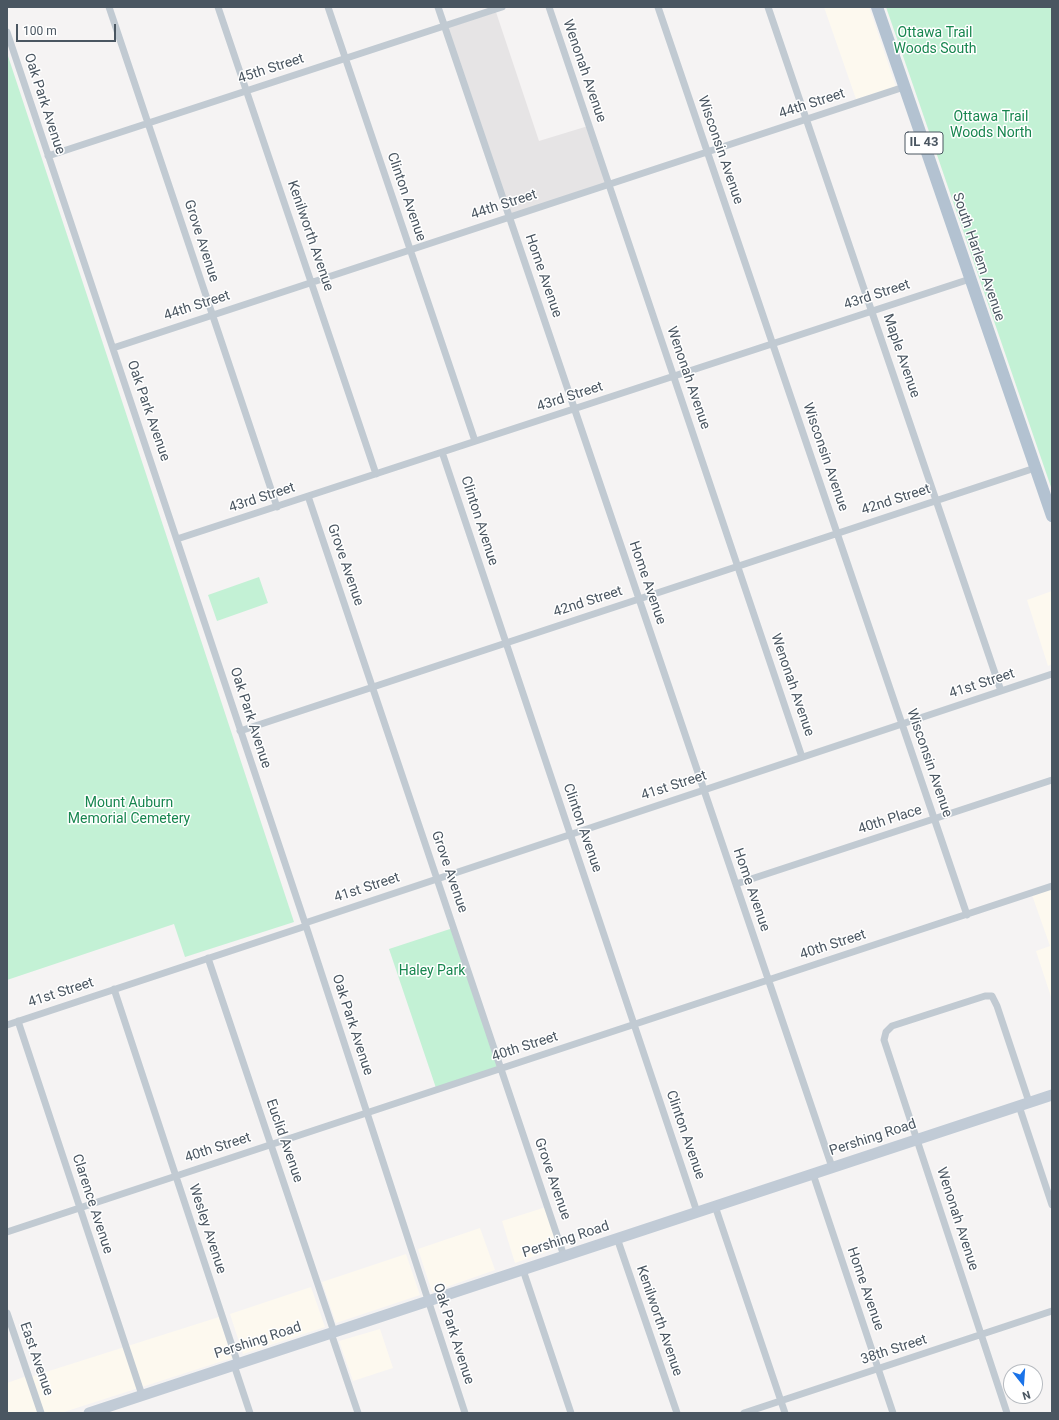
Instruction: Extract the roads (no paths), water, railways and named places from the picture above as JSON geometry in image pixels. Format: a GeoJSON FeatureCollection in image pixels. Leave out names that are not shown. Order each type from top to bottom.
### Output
{"type":"FeatureCollection","features":[{"type":"Feature","properties":{"kind":"main road","name":"South Harlem Avenue"},"geometry":{"type":"LineString","coordinates":[[877,7],[1052,516]]}},
{"type":"Feature","properties":{"kind":"main road","name":"Pershing Road"},"geometry":{"type":"LineString","coordinates":[[89,1413],[1052,1095]]}},
{"type":"Feature","properties":{"kind":"street","name":"Grove Avenue"},"geometry":{"type":"LineString","coordinates":[[109,7],[277,507]]}},
{"type":"Feature","properties":{"kind":"street","name":"Kenilworth Avenue"},"geometry":{"type":"LineString","coordinates":[[218,7],[376,474]]}},
{"type":"Feature","properties":{"kind":"street","name":"Clinton Avenue"},"geometry":{"type":"LineString","coordinates":[[328,7],[475,441]]}},
{"type":"Feature","properties":{"kind":"street","name":"Home Avenue"},"geometry":{"type":"LineString","coordinates":[[438,7],[832,1167]]}},
{"type":"Feature","properties":{"kind":"street","name":"45th Street"},"geometry":{"type":"LineString","coordinates":[[48,156],[502,7]]}},
{"type":"Feature","properties":{"kind":"street","name":"Wenonah Avenue"},"geometry":{"type":"LineString","coordinates":[[549,7],[802,757]]}},
{"type":"Feature","properties":{"kind":"street","name":"Wisconsin Avenue"},"geometry":{"type":"LineString","coordinates":[[658,7],[967,914]]}},
{"type":"Feature","properties":{"kind":"street","name":"Maple Avenue"},"geometry":{"type":"LineString","coordinates":[[768,7],[1001,691]]}},
{"type":"Feature","properties":{"kind":"street","name":"Oak Park Avenue"},"geometry":{"type":"LineString","coordinates":[[7,32],[306,924],[465,1413]]}},
{"type":"Feature","properties":{"kind":"street","name":"44th Street"},"geometry":{"type":"LineString","coordinates":[[113,348],[904,87]]}},
{"type":"Feature","properties":{"kind":"street","name":"43rd Street"},"geometry":{"type":"LineString","coordinates":[[177,539],[970,279]]}},
{"type":"Feature","properties":{"kind":"street","name":"Clinton Avenue"},"geometry":{"type":"LineString","coordinates":[[442,452],[697,1212]]}},
{"type":"Feature","properties":{"kind":"street","name":"42nd Street"},"geometry":{"type":"LineString","coordinates":[[240,730],[1035,468]]}},
{"type":"Feature","properties":{"kind":"street","name":"Grove Avenue"},"geometry":{"type":"LineString","coordinates":[[308,496],[564,1256]]}},
{"type":"Feature","properties":{"kind":"street","name":"41st Street"},"geometry":{"type":"LineString","coordinates":[[7,1025],[570,834],[1052,674]]}},
{"type":"Feature","properties":{"kind":"street","name":"40th Place"},"geometry":{"type":"LineString","coordinates":[[736,884],[1052,780]]}},
{"type":"Feature","properties":{"kind":"street","name":"40th Street"},"geometry":{"type":"LineString","coordinates":[[7,1232],[1052,886]]}},
{"type":"Feature","properties":{"kind":"street","name":"Euclid Avenue"},"geometry":{"type":"LineString","coordinates":[[208,958],[333,1332],[358,1413]]}},
{"type":"Feature","properties":{"kind":"street","name":"Wesley Avenue"},"geometry":{"type":"LineString","coordinates":[[114,989],[236,1364],[250,1413]]}},
{"type":"Feature","properties":{"kind":"street","name":"Wenonah Avenue"},"geometry":{"type":"LineString","coordinates":[[1008,1413],[884,1040],[886,1032],[892,1026],[985,996],[992,996],[997,1006],[1024,1104]]}},
{"type":"Feature","properties":{"kind":"street","name":"Clarence Avenue"},"geometry":{"type":"LineString","coordinates":[[18,1021],[142,1395]]}},
{"type":"Feature","properties":{"kind":"street"},"geometry":{"type":"LineString","coordinates":[[1024,1104],[1052,1205]]}},
{"type":"Feature","properties":{"kind":"street","name":"Home Avenue"},"geometry":{"type":"LineString","coordinates":[[813,1174],[893,1413]]}},
{"type":"Feature","properties":{"kind":"street"},"geometry":{"type":"LineString","coordinates":[[715,1206],[785,1413]]}},
{"type":"Feature","properties":{"kind":"street","name":"Kenilworth Avenue"},"geometry":{"type":"LineString","coordinates":[[617,1238],[677,1413]]}},
{"type":"Feature","properties":{"kind":"street"},"geometry":{"type":"LineString","coordinates":[[523,1270],[571,1413]]}},
{"type":"Feature","properties":{"kind":"street","name":"38th Street"},"geometry":{"type":"LineString","coordinates":[[744,1413],[1052,1311]]}},
{"type":"Feature","properties":{"kind":"street","name":"East Avenue"},"geometry":{"type":"LineString","coordinates":[[7,1313],[40,1413]]}},
{"type":"Feature","properties":{"kind":"park label","name":"Ottawa Trail Woods South"},"geometry":{"type":"Point","coordinates":[935,42]}},
{"type":"Feature","properties":{"kind":"park label","name":"Ottawa Trail Woods North"},"geometry":{"type":"Point","coordinates":[991,126]}},
{"type":"Feature","properties":{"kind":"park label","name":"Mount Auburn Memorial Cemetery"},"geometry":{"type":"Point","coordinates":[129,812]}},
{"type":"Feature","properties":{"kind":"park label","name":"Haley Park"},"geometry":{"type":"Point","coordinates":[432,971]}}]}
